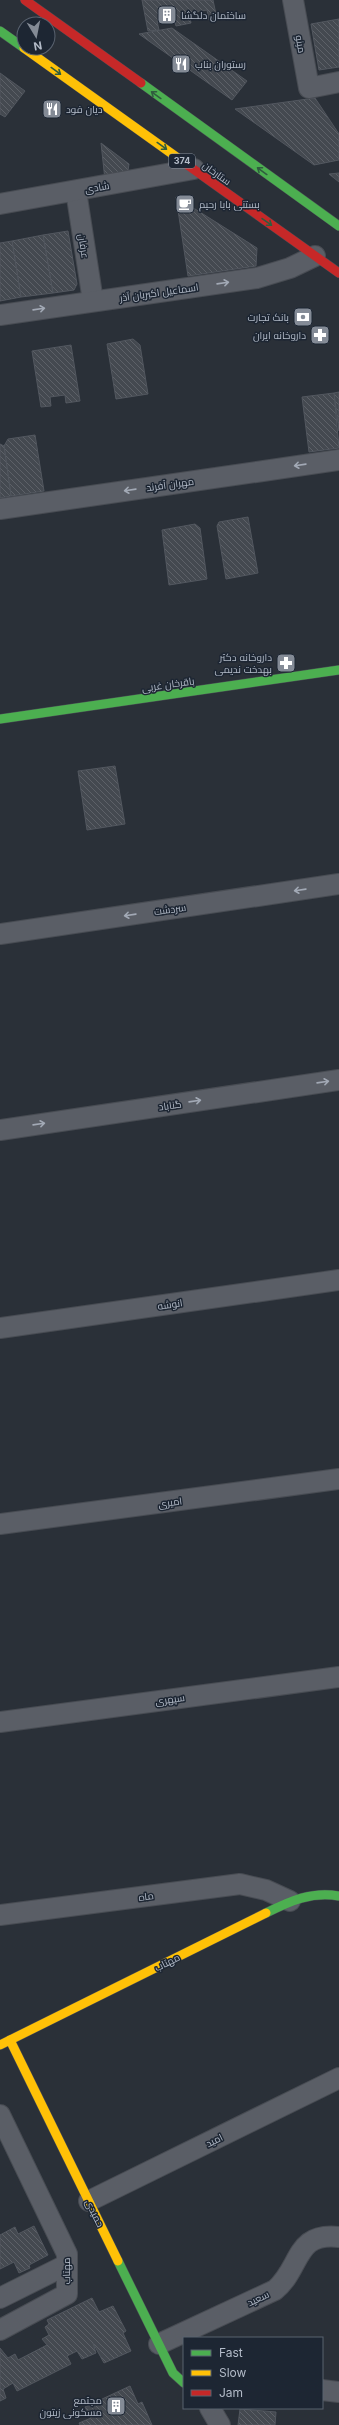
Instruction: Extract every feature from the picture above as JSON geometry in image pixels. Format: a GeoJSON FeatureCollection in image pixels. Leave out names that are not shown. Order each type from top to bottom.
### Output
{"type":"FeatureCollection","features":[{"type":"Feature","properties":{"kind":"main road"},"geometry":{"type":"LineString","coordinates":[[26,0],[339,226]]}},
{"type":"Feature","properties":{"kind":"main road","name":"ستارخان"},"geometry":{"type":"LineString","coordinates":[[0,31],[16,42]]}},
{"type":"Feature","properties":{"kind":"main road","name":"ستارخان"},"geometry":{"type":"LineString","coordinates":[[35,56],[339,273]]}},
{"type":"Feature","properties":{"kind":"main road","name":"باقرخان غربی"},"geometry":{"type":"LineString","coordinates":[[0,719],[339,670]]}},
{"type":"Feature","properties":{"kind":"main road","name":"مهتاب"},"geometry":{"type":"LineString","coordinates":[[0,2045],[290,1900],[316,1894],[339,1896]]}},
{"type":"Feature","properties":{"kind":"main road","name":"حمیدی"},"geometry":{"type":"LineString","coordinates":[[10,2040],[159,2344],[180,2377]]}},
{"type":"Feature","properties":{"kind":"street","name":"مینو"},"geometry":{"type":"LineString","coordinates":[[293,0],[309,88],[339,82]]}},
{"type":"Feature","properties":{"kind":"street","name":"شادی"},"geometry":{"type":"LineString","coordinates":[[0,204],[194,169]]}},
{"type":"Feature","properties":{"kind":"street","name":"عرفان"},"geometry":{"type":"LineString","coordinates":[[76,190],[93,301]]}},
{"type":"Feature","properties":{"kind":"street","name":"اسماعیل اکبریان آذر"},"geometry":{"type":"LineString","coordinates":[[0,315],[258,278],[290,268],[315,256]]}},
{"type":"Feature","properties":{"kind":"street","name":"مهران آفرند"},"geometry":{"type":"LineString","coordinates":[[0,509],[339,460]]}},
{"type":"Feature","properties":{"kind":"street","name":"سردشت"},"geometry":{"type":"LineString","coordinates":[[0,934],[339,884]]}},
{"type":"Feature","properties":{"kind":"street","name":"گناباد"},"geometry":{"type":"LineString","coordinates":[[0,1130],[339,1080]]}},
{"type":"Feature","properties":{"kind":"street","name":"انوشه"},"geometry":{"type":"LineString","coordinates":[[0,1328],[339,1280]]}},
{"type":"Feature","properties":{"kind":"street","name":"امیری"},"geometry":{"type":"LineString","coordinates":[[0,1524],[339,1479]]}},
{"type":"Feature","properties":{"kind":"street","name":"سپهری"},"geometry":{"type":"LineString","coordinates":[[0,1722],[339,1677]]}},
{"type":"Feature","properties":{"kind":"street","name":"ماه"},"geometry":{"type":"LineString","coordinates":[[0,1915],[240,1884],[266,1890],[290,1900]]}},
{"type":"Feature","properties":{"kind":"street","name":"امید"},"geometry":{"type":"LineString","coordinates":[[89,2201],[339,2078]]}},
{"type":"Feature","properties":{"kind":"street","name":"مهتاب"},"geometry":{"type":"LineString","coordinates":[[0,2115],[67,2254],[66,2294],[0,2330]]}},
{"type":"Feature","properties":{"kind":"street","name":"سعید"},"geometry":{"type":"LineString","coordinates":[[159,2344],[275,2290],[282,2284],[309,2241],[318,2237],[339,2237]]}},
{"type":"Feature","properties":{"kind":"street"},"geometry":{"type":"LineString","coordinates":[[0,2298],[66,2265]]}},
{"type":"Feature","properties":{"kind":"street"},"geometry":{"type":"LineString","coordinates":[[323,2390],[339,2392]]}},
{"type":"Feature","properties":{"kind":"street"},"geometry":{"type":"LineString","coordinates":[[211,2409],[220,2425]]}},
{"type":"Feature","properties":{"kind":"building","name":"ساختمان دلگشا"},"geometry":{"type":"Polygon","coordinates":[[[142,0],[213,0],[217,19],[209,20],[207,10],[189,13],[191,23],[176,26],[174,18],[157,21],[159,30],[148,31],[142,0]]]}},
{"type":"Feature","properties":{"kind":"building"},"geometry":{"type":"Polygon","coordinates":[[[339,19],[339,67],[319,70],[311,24],[339,19]]]}},
{"type":"Feature","properties":{"kind":"building"},"geometry":{"type":"Polygon","coordinates":[[[172,28],[247,81],[232,100],[139,34],[172,28]]]}},
{"type":"Feature","properties":{"kind":"building"},"geometry":{"type":"Polygon","coordinates":[[[0,73],[25,91],[5,117],[0,114],[0,73]]]}},
{"type":"Feature","properties":{"kind":"building"},"geometry":{"type":"Polygon","coordinates":[[[315,98],[339,134],[339,160],[314,165],[235,109],[315,98]]]}},
{"type":"Feature","properties":{"kind":"building"},"geometry":{"type":"Polygon","coordinates":[[[101,143],[129,164],[127,177],[105,180],[101,143]]]}},
{"type":"Feature","properties":{"kind":"building"},"geometry":{"type":"Polygon","coordinates":[[[339,173],[339,182],[329,174],[339,173]]]}},
{"type":"Feature","properties":{"kind":"building"},"geometry":{"type":"Polygon","coordinates":[[[176,197],[257,248],[256,266],[188,276],[176,197]]]}},
{"type":"Feature","properties":{"kind":"building"},"geometry":{"type":"Polygon","coordinates":[[[68,231],[77,284],[74,290],[53,293],[43,235],[68,231]]]}},
{"type":"Feature","properties":{"kind":"building"},"geometry":{"type":"Polygon","coordinates":[[[43,235],[53,293],[21,297],[12,241],[43,235]]]}},
{"type":"Feature","properties":{"kind":"building"},"geometry":{"type":"Polygon","coordinates":[[[12,241],[21,297],[0,301],[0,243],[12,241]]]}},
{"type":"Feature","properties":{"kind":"building"},"geometry":{"type":"Polygon","coordinates":[[[133,339],[140,345],[148,394],[116,399],[107,344],[133,339]]]}},
{"type":"Feature","properties":{"kind":"building"},"geometry":{"type":"Polygon","coordinates":[[[71,345],[80,401],[66,403],[65,395],[50,397],[51,406],[41,407],[32,351],[71,345]]]}},
{"type":"Feature","properties":{"kind":"building"},"geometry":{"type":"Polygon","coordinates":[[[339,392],[339,431],[334,393],[339,392]]]}},
{"type":"Feature","properties":{"kind":"building"},"geometry":{"type":"Polygon","coordinates":[[[334,393],[339,448],[309,452],[302,397],[334,393]]]}},
{"type":"Feature","properties":{"kind":"building"},"geometry":{"type":"Polygon","coordinates":[[[35,435],[44,491],[11,496],[4,446],[8,439],[35,435]]]}},
{"type":"Feature","properties":{"kind":"building"},"geometry":{"type":"Polygon","coordinates":[[[0,444],[4,446],[11,496],[0,498],[0,444]]]}},
{"type":"Feature","properties":{"kind":"building"},"geometry":{"type":"Polygon","coordinates":[[[248,517],[258,573],[226,579],[217,526],[219,522],[248,517]]]}},
{"type":"Feature","properties":{"kind":"building"},"geometry":{"type":"Polygon","coordinates":[[[195,524],[200,528],[207,579],[169,585],[162,530],[195,524]]]}},
{"type":"Feature","properties":{"kind":"building"},"geometry":{"type":"Polygon","coordinates":[[[115,766],[125,824],[87,830],[78,771],[115,766]]]}},
{"type":"Feature","properties":{"kind":"building"},"geometry":{"type":"Polygon","coordinates":[[[34,2226],[48,2255],[29,2265],[30,2268],[19,2273],[14,2262],[0,2269],[0,2235],[15,2227],[18,2234],[34,2226]]]}},
{"type":"Feature","properties":{"kind":"building"},"geometry":{"type":"Polygon","coordinates":[[[92,2298],[99,2312],[113,2306],[126,2331],[123,2333],[131,2351],[104,2363],[93,2343],[96,2353],[82,2359],[77,2351],[67,2356],[71,2364],[17,2391],[13,2383],[3,2389],[6,2398],[0,2401],[0,2348],[8,2358],[15,2354],[18,2360],[47,2345],[42,2339],[49,2335],[45,2327],[49,2324],[47,2320],[92,2298]]]}},
{"type":"Feature","properties":{"kind":"building","name":"مجتمع مسکونی زیتون"},"geometry":{"type":"Polygon","coordinates":[[[130,2386],[138,2404],[142,2402],[152,2425],[80,2425],[79,2423],[91,2418],[85,2407],[130,2386]]]}},
{"type":"Feature","properties":{"kind":"building"},"geometry":{"type":"Polygon","coordinates":[[[240,2409],[276,2412],[275,2425],[238,2425],[240,2409]]]}},
{"type":"Feature","properties":{"kind":"traffic: fast"},"geometry":{"type":"LineString","coordinates":[[0,31],[16,42]]}},
{"type":"Feature","properties":{"kind":"traffic: fast"},"geometry":{"type":"LineString","coordinates":[[141,83],[339,226]]}},
{"type":"Feature","properties":{"kind":"traffic: fast"},"geometry":{"type":"LineString","coordinates":[[0,719],[339,670]]}},
{"type":"Feature","properties":{"kind":"traffic: fast"},"geometry":{"type":"LineString","coordinates":[[266,1913],[301,1898],[320,1895],[339,1896]]}},
{"type":"Feature","properties":{"kind":"traffic: fast"},"geometry":{"type":"LineString","coordinates":[[118,2261],[173,2373],[183,2382]]}},
{"type":"Feature","properties":{"kind":"traffic: slow"},"geometry":{"type":"LineString","coordinates":[[35,56],[182,161]]}},
{"type":"Feature","properties":{"kind":"traffic: slow"},"geometry":{"type":"LineString","coordinates":[[0,2045],[266,1913]]}},
{"type":"Feature","properties":{"kind":"traffic: slow"},"geometry":{"type":"LineString","coordinates":[[10,2040],[118,2261]]}},
{"type":"Feature","properties":{"kind":"traffic: jam"},"geometry":{"type":"LineString","coordinates":[[25,0],[141,83]]}},
{"type":"Feature","properties":{"kind":"traffic: jam"},"geometry":{"type":"LineString","coordinates":[[182,161],[339,273]]}},
{"type":"Feature","properties":{"kind":"place","name":"ساختمان دلگشا"},"geometry":{"type":"Point","coordinates":[167,15]}},
{"type":"Feature","properties":{"kind":"place","name":"رستوران بناب"},"geometry":{"type":"Point","coordinates":[181,64]}},
{"type":"Feature","properties":{"kind":"place","name":"دیان فود"},"geometry":{"type":"Point","coordinates":[52,109]}},
{"type":"Feature","properties":{"kind":"place","name":"بستنی بابا رحیم"},"geometry":{"type":"Point","coordinates":[185,204]}},
{"type":"Feature","properties":{"kind":"place","name":"بانک تجارت"},"geometry":{"type":"Point","coordinates":[303,317]}},
{"type":"Feature","properties":{"kind":"place","name":"داروخانه ایران"},"geometry":{"type":"Point","coordinates":[320,335]}},
{"type":"Feature","properties":{"kind":"place","name":"داروخانه دکتر بهدخت ندیمی"},"geometry":{"type":"Point","coordinates":[286,663]}},
{"type":"Feature","properties":{"kind":"place","name":"مجتمع مسکونی زیتون"},"geometry":{"type":"Point","coordinates":[116,2406]}}]}
